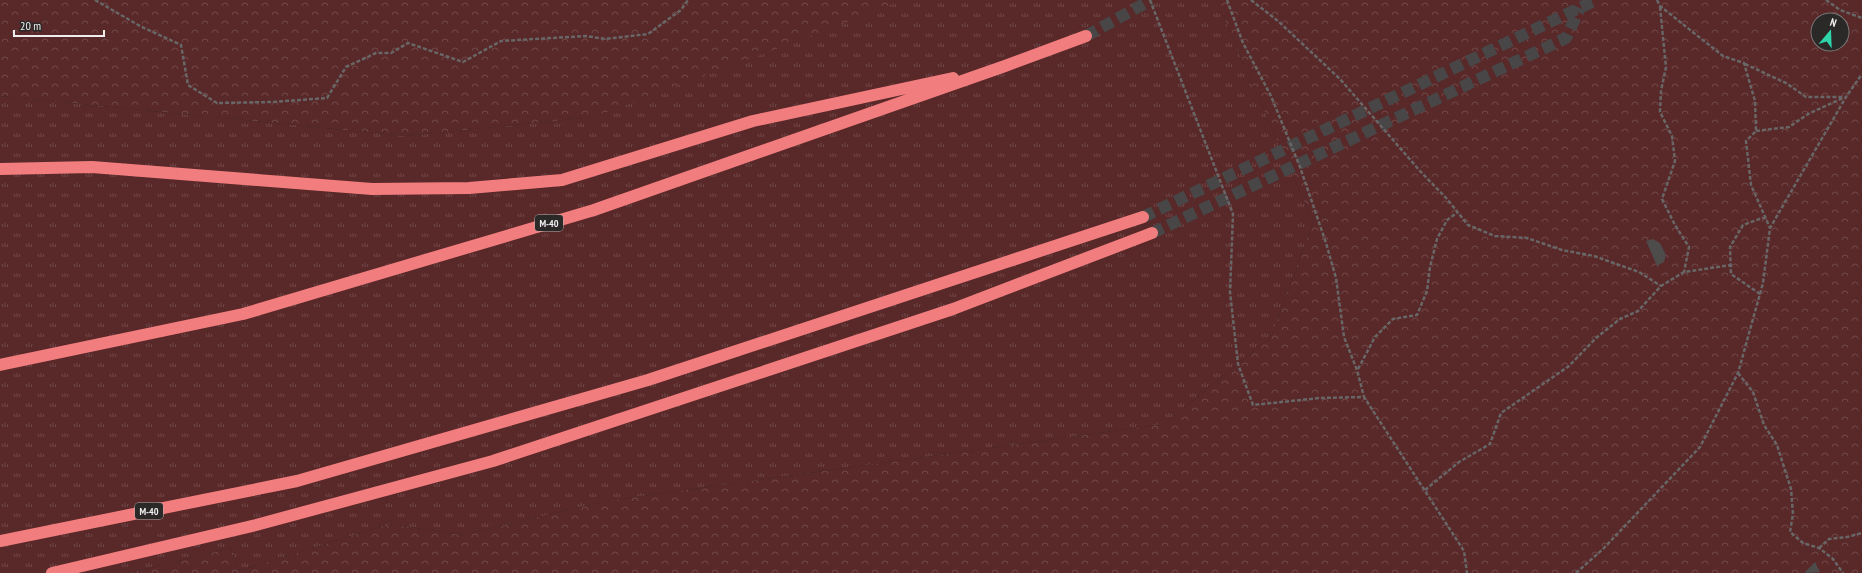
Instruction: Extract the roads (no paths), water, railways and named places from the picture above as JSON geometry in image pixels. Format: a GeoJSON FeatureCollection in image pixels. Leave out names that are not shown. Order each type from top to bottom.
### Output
{"type":"FeatureCollection","features":[{"type":"Feature","properties":{"kind":"highway","name":"M-40"},"geometry":{"type":"LineString","coordinates":[[0,365],[243,314],[579,214],[1005,66],[1086,36]]}},
{"type":"Feature","properties":{"kind":"highway"},"geometry":{"type":"LineString","coordinates":[[0,169],[92,167],[372,188],[469,188],[562,180],[753,121],[1005,66]]}},
{"type":"Feature","properties":{"kind":"highway","name":"M-40"},"geometry":{"type":"LineString","coordinates":[[0,541],[297,481],[648,380],[1143,217]]}},
{"type":"Feature","properties":{"kind":"highway"},"geometry":{"type":"LineString","coordinates":[[52,573],[256,525],[493,461],[953,309],[1152,233]]}},
{"type":"Feature","properties":{"kind":"tunnel"},"geometry":{"type":"LineString","coordinates":[[1086,36],[1151,0]]}},
{"type":"Feature","properties":{"kind":"tunnel"},"geometry":{"type":"LineString","coordinates":[[1143,217],[1596,0]]}},
{"type":"Feature","properties":{"kind":"tunnel"},"geometry":{"type":"LineString","coordinates":[[1152,233],[1566,38],[1580,8]]}}]}
